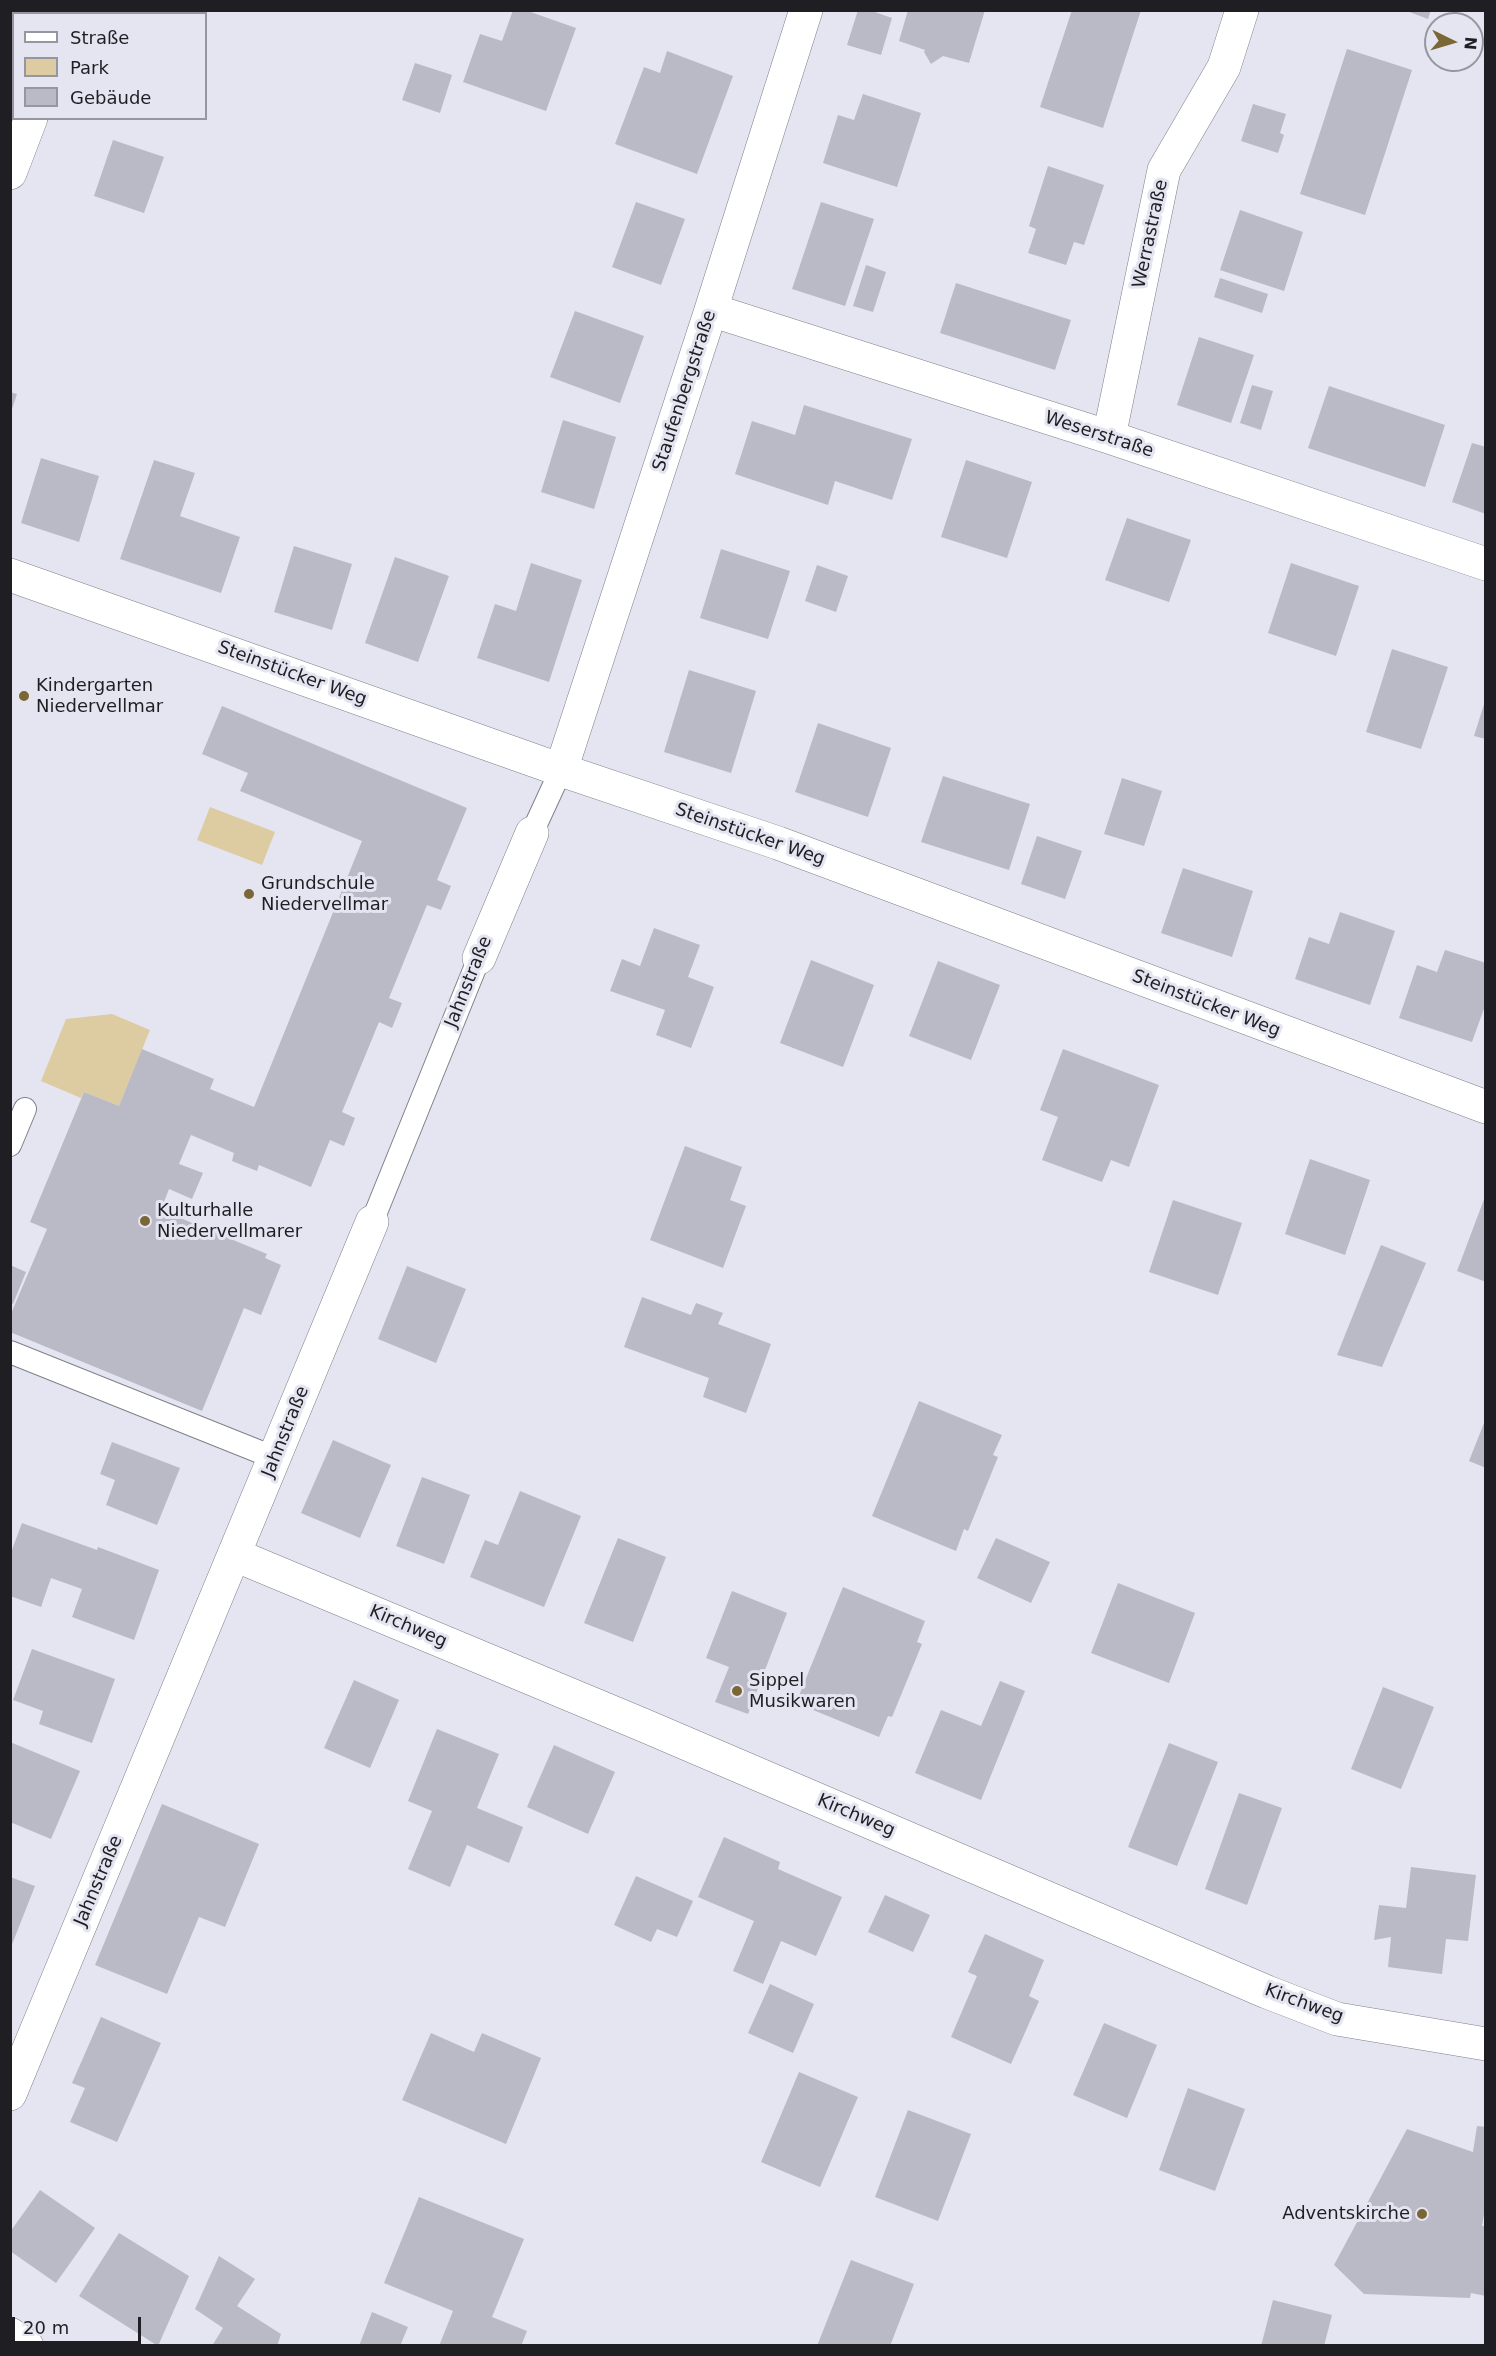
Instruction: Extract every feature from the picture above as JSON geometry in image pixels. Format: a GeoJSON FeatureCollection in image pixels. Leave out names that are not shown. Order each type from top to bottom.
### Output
{"type":"FeatureCollection","features":[{"type":"Feature","properties":{"kind":"street","name":"Staufenbergstraße"},"geometry":{"type":"LineString","coordinates":[[561,770],[806,10]]}},
{"type":"Feature","properties":{"kind":"street","name":"Werrastraße"},"geometry":{"type":"LineString","coordinates":[[1109,437],[1164,170],[1224,67],[1242,10]]}},
{"type":"Feature","properties":{"kind":"street"},"geometry":{"type":"LineString","coordinates":[[10,173],[30,120]]}},
{"type":"Feature","properties":{"kind":"street","name":"Weserstraße"},"geometry":{"type":"LineString","coordinates":[[711,310],[1109,437],[1485,564]]}},
{"type":"Feature","properties":{"kind":"street","name":"Steinstücker Weg"},"geometry":{"type":"LineString","coordinates":[[10,575],[561,770],[778,843],[1485,1107]]}},
{"type":"Feature","properties":{"kind":"street","name":"Jahnstraße"},"geometry":{"type":"LineString","coordinates":[[479,958],[532,833]]}},
{"type":"Feature","properties":{"kind":"street","name":"Jahnstraße"},"geometry":{"type":"LineString","coordinates":[[10,2094],[372,1222]]}},
{"type":"Feature","properties":{"kind":"street","name":"Kirchweg"},"geometry":{"type":"LineString","coordinates":[[235,1555],[643,1725],[1267,1992],[1337,2019],[1485,2044]]}},
{"type":"Feature","properties":{"kind":"street"},"geometry":{"type":"LineString","coordinates":[[10,2334],[27,2346]]}},
{"type":"Feature","properties":{"kind":"lane","name":"Jahnstraße"},"geometry":{"type":"LineString","coordinates":[[532,833],[561,770]]}},
{"type":"Feature","properties":{"kind":"lane","name":"Jahnstraße"},"geometry":{"type":"LineString","coordinates":[[372,1222],[479,958]]}},
{"type":"Feature","properties":{"kind":"lane"},"geometry":{"type":"LineString","coordinates":[[10,1145],[25,1109]]}},
{"type":"Feature","properties":{"kind":"lane"},"geometry":{"type":"LineString","coordinates":[[10,1352],[275,1458]]}},
{"type":"Feature","properties":{"kind":"green space"},"geometry":{"type":"Polygon","coordinates":[[[210,807],[275,832],[262,865],[197,840],[210,807]]]}},
{"type":"Feature","properties":{"kind":"green space"},"geometry":{"type":"Polygon","coordinates":[[[112,1014],[150,1030],[119,1106],[84,1092],[81,1098],[41,1081],[66,1019],[112,1014]]]}},
{"type":"Feature","properties":{"kind":"building"},"geometry":{"type":"Polygon","coordinates":[[[513,10],[525,10],[576,28],[546,111],[463,82],[480,34],[502,41],[513,10]]]}},
{"type":"Feature","properties":{"kind":"building"},"geometry":{"type":"Polygon","coordinates":[[[858,10],[869,10],[892,18],[881,55],[847,45],[858,10]]]}},
{"type":"Feature","properties":{"kind":"building"},"geometry":{"type":"Polygon","coordinates":[[[908,10],[985,10],[969,63],[943,56],[931,64],[925,50],[899,41],[908,10]]]}},
{"type":"Feature","properties":{"kind":"building"},"geometry":{"type":"Polygon","coordinates":[[[1072,10],[1141,10],[1103,128],[1040,107],[1072,10]]]}},
{"type":"Feature","properties":{"kind":"building"},"geometry":{"type":"Polygon","coordinates":[[[1404,10],[1431,10],[1424,12],[1424,18],[1404,10]]]}},
{"type":"Feature","properties":{"kind":"building"},"geometry":{"type":"Polygon","coordinates":[[[1347,49],[1412,70],[1365,215],[1300,194],[1347,49]]]}},
{"type":"Feature","properties":{"kind":"building"},"geometry":{"type":"Polygon","coordinates":[[[667,51],[733,76],[697,174],[615,144],[644,67],[660,73],[667,51]]]}},
{"type":"Feature","properties":{"kind":"building"},"geometry":{"type":"Polygon","coordinates":[[[415,63],[452,75],[440,113],[402,100],[415,63]]]}},
{"type":"Feature","properties":{"kind":"building"},"geometry":{"type":"Polygon","coordinates":[[[863,94],[921,113],[897,187],[823,163],[838,115],[854,120],[863,94]]]}},
{"type":"Feature","properties":{"kind":"building"},"geometry":{"type":"Polygon","coordinates":[[[1253,104],[1286,114],[1280,133],[1284,135],[1278,153],[1241,141],[1253,104]]]}},
{"type":"Feature","properties":{"kind":"building"},"geometry":{"type":"Polygon","coordinates":[[[113,140],[164,157],[144,213],[94,196],[113,140]]]}},
{"type":"Feature","properties":{"kind":"building"},"geometry":{"type":"Polygon","coordinates":[[[1048,166],[1104,185],[1084,245],[1074,242],[1066,265],[1028,253],[1036,229],[1029,226],[1048,166]]]}},
{"type":"Feature","properties":{"kind":"building"},"geometry":{"type":"Polygon","coordinates":[[[636,202],[685,219],[661,285],[612,267],[636,202]]]}},
{"type":"Feature","properties":{"kind":"building"},"geometry":{"type":"Polygon","coordinates":[[[821,202],[874,219],[845,306],[792,289],[821,202]]]}},
{"type":"Feature","properties":{"kind":"building"},"geometry":{"type":"Polygon","coordinates":[[[1240,210],[1303,232],[1284,291],[1220,270],[1240,210]]]}},
{"type":"Feature","properties":{"kind":"building"},"geometry":{"type":"Polygon","coordinates":[[[866,265],[886,272],[873,312],[853,306],[866,265]]]}},
{"type":"Feature","properties":{"kind":"building"},"geometry":{"type":"Polygon","coordinates":[[[1220,278],[1268,294],[1262,313],[1214,297],[1220,278]]]}},
{"type":"Feature","properties":{"kind":"building"},"geometry":{"type":"Polygon","coordinates":[[[956,283],[1071,320],[1055,370],[940,333],[956,283]]]}},
{"type":"Feature","properties":{"kind":"building"},"geometry":{"type":"Polygon","coordinates":[[[575,311],[644,336],[620,403],[550,377],[575,311]]]}},
{"type":"Feature","properties":{"kind":"building"},"geometry":{"type":"Polygon","coordinates":[[[1199,337],[1254,355],[1231,423],[1177,405],[1199,337]]]}},
{"type":"Feature","properties":{"kind":"building"},"geometry":{"type":"Polygon","coordinates":[[[1252,385],[1273,391],[1261,430],[1240,423],[1252,385]]]}},
{"type":"Feature","properties":{"kind":"building"},"geometry":{"type":"Polygon","coordinates":[[[1329,386],[1445,425],[1425,487],[1308,448],[1329,386]]]}},
{"type":"Feature","properties":{"kind":"building"},"geometry":{"type":"Polygon","coordinates":[[[10,392],[17,394],[11,412],[10,412],[10,392]]]}},
{"type":"Feature","properties":{"kind":"building"},"geometry":{"type":"Polygon","coordinates":[[[804,405],[912,439],[892,500],[835,481],[828,505],[735,474],[752,421],[795,435],[804,405]]]}},
{"type":"Feature","properties":{"kind":"building"},"geometry":{"type":"Polygon","coordinates":[[[563,420],[616,437],[594,509],[541,492],[563,420]]]}},
{"type":"Feature","properties":{"kind":"building"},"geometry":{"type":"Polygon","coordinates":[[[1472,443],[1486,447],[1486,514],[1452,502],[1472,443]]]}},
{"type":"Feature","properties":{"kind":"building"},"geometry":{"type":"Polygon","coordinates":[[[41,458],[99,476],[79,542],[21,523],[41,458]]]}},
{"type":"Feature","properties":{"kind":"building"},"geometry":{"type":"Polygon","coordinates":[[[154,460],[195,473],[180,516],[240,537],[221,593],[120,559],[154,460]]]}},
{"type":"Feature","properties":{"kind":"building"},"geometry":{"type":"Polygon","coordinates":[[[966,460],[1032,482],[1007,558],[941,537],[966,460]]]}},
{"type":"Feature","properties":{"kind":"building"},"geometry":{"type":"Polygon","coordinates":[[[1127,518],[1191,540],[1169,602],[1105,580],[1127,518]]]}},
{"type":"Feature","properties":{"kind":"building"},"geometry":{"type":"Polygon","coordinates":[[[294,546],[352,564],[332,630],[274,612],[294,546]]]}},
{"type":"Feature","properties":{"kind":"building"},"geometry":{"type":"Polygon","coordinates":[[[721,549],[790,571],[768,639],[700,618],[721,549]]]}},
{"type":"Feature","properties":{"kind":"building"},"geometry":{"type":"Polygon","coordinates":[[[395,557],[449,576],[418,662],[365,643],[395,557]]]}},
{"type":"Feature","properties":{"kind":"building"},"geometry":{"type":"Polygon","coordinates":[[[531,563],[582,580],[549,682],[477,658],[495,604],[516,611],[531,563]]]}},
{"type":"Feature","properties":{"kind":"building"},"geometry":{"type":"Polygon","coordinates":[[[1291,563],[1359,586],[1336,656],[1268,633],[1291,563]]]}},
{"type":"Feature","properties":{"kind":"building"},"geometry":{"type":"Polygon","coordinates":[[[817,565],[848,576],[836,612],[805,601],[817,565]]]}},
{"type":"Feature","properties":{"kind":"building"},"geometry":{"type":"Polygon","coordinates":[[[1392,649],[1448,667],[1421,749],[1366,732],[1392,649]]]}},
{"type":"Feature","properties":{"kind":"building"},"geometry":{"type":"Polygon","coordinates":[[[689,670],[756,691],[731,773],[664,752],[689,670]]]}},
{"type":"Feature","properties":{"kind":"building"},"geometry":{"type":"Polygon","coordinates":[[[1486,701],[1486,739],[1474,736],[1486,701]]]}},
{"type":"Feature","properties":{"kind":"building"},"geometry":{"type":"Polygon","coordinates":[[[222,706],[467,808],[437,880],[451,886],[441,910],[427,905],[389,998],[402,1003],[392,1028],[379,1022],[342,1112],[355,1118],[344,1146],[330,1140],[311,1187],[259,1165],[257,1171],[232,1161],[234,1153],[191,1135],[179,1164],[203,1173],[192,1199],[169,1189],[161,1210],[267,1254],[265,1258],[281,1265],[261,1315],[244,1308],[202,1411],[10,1332],[10,1316],[47,1229],[30,1222],[84,1092],[119,1106],[142,1049],[214,1079],[210,1089],[254,1107],[362,841],[240,791],[248,773],[202,754],[222,706]]]}},
{"type":"Feature","properties":{"kind":"building"},"geometry":{"type":"Polygon","coordinates":[[[818,723],[891,748],[868,817],[795,792],[818,723]]]}},
{"type":"Feature","properties":{"kind":"building"},"geometry":{"type":"Polygon","coordinates":[[[943,776],[1030,804],[1009,870],[921,842],[943,776]]]}},
{"type":"Feature","properties":{"kind":"building"},"geometry":{"type":"Polygon","coordinates":[[[1122,778],[1162,791],[1144,846],[1104,834],[1122,778]]]}},
{"type":"Feature","properties":{"kind":"building"},"geometry":{"type":"Polygon","coordinates":[[[1037,836],[1082,851],[1065,899],[1021,884],[1037,836]]]}},
{"type":"Feature","properties":{"kind":"building"},"geometry":{"type":"Polygon","coordinates":[[[1183,868],[1253,891],[1232,957],[1161,933],[1183,868]]]}},
{"type":"Feature","properties":{"kind":"building"},"geometry":{"type":"Polygon","coordinates":[[[1340,912],[1395,931],[1370,1005],[1295,979],[1309,937],[1329,944],[1340,912]]]}},
{"type":"Feature","properties":{"kind":"building"},"geometry":{"type":"Polygon","coordinates":[[[654,928],[700,945],[688,977],[714,987],[691,1048],[656,1035],[665,1010],[610,991],[622,959],[640,966],[654,928]]]}},
{"type":"Feature","properties":{"kind":"building"},"geometry":{"type":"Polygon","coordinates":[[[1445,950],[1486,963],[1486,1003],[1472,1042],[1399,1018],[1417,965],[1437,972],[1445,950]]]}},
{"type":"Feature","properties":{"kind":"building"},"geometry":{"type":"Polygon","coordinates":[[[811,960],[874,985],[843,1067],[780,1043],[811,960]]]}},
{"type":"Feature","properties":{"kind":"building"},"geometry":{"type":"Polygon","coordinates":[[[938,961],[1000,985],[971,1060],[909,1036],[938,961]]]}},
{"type":"Feature","properties":{"kind":"building"},"geometry":{"type":"Polygon","coordinates":[[[1063,1049],[1159,1085],[1129,1167],[1111,1160],[1102,1182],[1042,1160],[1058,1117],[1040,1110],[1063,1049]]]}},
{"type":"Feature","properties":{"kind":"building"},"geometry":{"type":"Polygon","coordinates":[[[685,1146],[742,1167],[730,1200],[746,1206],[723,1268],[650,1240],[685,1146]]]}},
{"type":"Feature","properties":{"kind":"building"},"geometry":{"type":"Polygon","coordinates":[[[1310,1159],[1370,1180],[1345,1255],[1285,1234],[1310,1159]]]}},
{"type":"Feature","properties":{"kind":"building"},"geometry":{"type":"Polygon","coordinates":[[[1486,1194],[1486,1282],[1457,1271],[1486,1194]]]}},
{"type":"Feature","properties":{"kind":"building"},"geometry":{"type":"Polygon","coordinates":[[[1173,1200],[1242,1223],[1218,1295],[1149,1272],[1173,1200]]]}},
{"type":"Feature","properties":{"kind":"building"},"geometry":{"type":"Polygon","coordinates":[[[1381,1245],[1426,1263],[1382,1367],[1337,1355],[1381,1245]]]}},
{"type":"Feature","properties":{"kind":"building"},"geometry":{"type":"Polygon","coordinates":[[[10,1265],[26,1272],[13,1304],[10,1303],[10,1265]]]}},
{"type":"Feature","properties":{"kind":"building"},"geometry":{"type":"Polygon","coordinates":[[[407,1266],[466,1289],[436,1363],[378,1339],[407,1266]]]}},
{"type":"Feature","properties":{"kind":"building"},"geometry":{"type":"Polygon","coordinates":[[[642,1297],[691,1315],[696,1303],[723,1313],[718,1324],[771,1344],[746,1413],[703,1397],[709,1378],[624,1347],[642,1297]]]}},
{"type":"Feature","properties":{"kind":"building"},"geometry":{"type":"Polygon","coordinates":[[[919,1401],[1002,1435],[993,1455],[998,1457],[968,1531],[964,1529],[956,1551],[872,1516],[919,1401]]]}},
{"type":"Feature","properties":{"kind":"building"},"geometry":{"type":"Polygon","coordinates":[[[1486,1418],[1486,1468],[1469,1461],[1486,1418]]]}},
{"type":"Feature","properties":{"kind":"building"},"geometry":{"type":"Polygon","coordinates":[[[333,1440],[391,1465],[360,1538],[301,1513],[333,1440]]]}},
{"type":"Feature","properties":{"kind":"building"},"geometry":{"type":"Polygon","coordinates":[[[112,1442],[180,1468],[157,1525],[106,1505],[115,1480],[100,1474],[112,1442]]]}},
{"type":"Feature","properties":{"kind":"building"},"geometry":{"type":"Polygon","coordinates":[[[422,1477],[470,1495],[444,1564],[396,1546],[422,1477]]]}},
{"type":"Feature","properties":{"kind":"building"},"geometry":{"type":"Polygon","coordinates":[[[520,1491],[581,1516],[544,1607],[470,1577],[485,1540],[498,1545],[520,1491]]]}},
{"type":"Feature","properties":{"kind":"building"},"geometry":{"type":"Polygon","coordinates":[[[22,1523],[97,1550],[98,1547],[159,1570],[134,1640],[72,1617],[82,1589],[51,1578],[41,1607],[10,1596],[10,1555],[22,1523]]]}},
{"type":"Feature","properties":{"kind":"building"},"geometry":{"type":"Polygon","coordinates":[[[618,1538],[666,1557],[633,1642],[584,1623],[618,1538]]]}},
{"type":"Feature","properties":{"kind":"building"},"geometry":{"type":"Polygon","coordinates":[[[996,1538],[1050,1562],[1031,1603],[977,1578],[996,1538]]]}},
{"type":"Feature","properties":{"kind":"building"},"geometry":{"type":"Polygon","coordinates":[[[1118,1583],[1195,1613],[1169,1683],[1091,1653],[1118,1583]]]}},
{"type":"Feature","properties":{"kind":"building"},"geometry":{"type":"Polygon","coordinates":[[[843,1587],[925,1621],[917,1642],[922,1644],[892,1717],[888,1716],[879,1737],[796,1703],[843,1587]]]}},
{"type":"Feature","properties":{"kind":"building"},"geometry":{"type":"Polygon","coordinates":[[[732,1591],[787,1613],[748,1714],[715,1702],[729,1667],[706,1658],[732,1591]]]}},
{"type":"Feature","properties":{"kind":"building"},"geometry":{"type":"Polygon","coordinates":[[[32,1649],[115,1679],[92,1743],[39,1724],[43,1711],[13,1700],[32,1649]]]}},
{"type":"Feature","properties":{"kind":"building"},"geometry":{"type":"Polygon","coordinates":[[[354,1680],[399,1700],[370,1768],[324,1748],[354,1680]]]}},
{"type":"Feature","properties":{"kind":"building"},"geometry":{"type":"Polygon","coordinates":[[[1000,1681],[1025,1691],[981,1800],[915,1773],[941,1710],[981,1726],[1000,1681]]]}},
{"type":"Feature","properties":{"kind":"building"},"geometry":{"type":"Polygon","coordinates":[[[1383,1687],[1434,1707],[1401,1789],[1351,1769],[1383,1687]]]}},
{"type":"Feature","properties":{"kind":"building"},"geometry":{"type":"Polygon","coordinates":[[[437,1729],[499,1754],[477,1808],[523,1827],[509,1863],[467,1845],[450,1887],[408,1869],[432,1811],[408,1801],[437,1729]]]}},
{"type":"Feature","properties":{"kind":"building"},"geometry":{"type":"Polygon","coordinates":[[[10,1742],[80,1771],[51,1839],[10,1822],[10,1742]]]}},
{"type":"Feature","properties":{"kind":"building"},"geometry":{"type":"Polygon","coordinates":[[[1169,1743],[1218,1762],[1177,1866],[1128,1847],[1169,1743]]]}},
{"type":"Feature","properties":{"kind":"building"},"geometry":{"type":"Polygon","coordinates":[[[554,1745],[615,1772],[588,1834],[527,1807],[554,1745]]]}},
{"type":"Feature","properties":{"kind":"building"},"geometry":{"type":"Polygon","coordinates":[[[1239,1793],[1282,1808],[1247,1905],[1205,1889],[1239,1793]]]}},
{"type":"Feature","properties":{"kind":"building"},"geometry":{"type":"Polygon","coordinates":[[[162,1804],[259,1844],[225,1927],[199,1917],[167,1994],[95,1965],[162,1804]]]}},
{"type":"Feature","properties":{"kind":"building"},"geometry":{"type":"Polygon","coordinates":[[[724,1837],[780,1862],[778,1869],[842,1897],[816,1956],[781,1941],[763,1984],[733,1971],[754,1921],[698,1897],[724,1837]]]}},
{"type":"Feature","properties":{"kind":"building"},"geometry":{"type":"Polygon","coordinates":[[[1411,1867],[1476,1875],[1468,1941],[1446,1939],[1442,1974],[1388,1967],[1391,1937],[1374,1940],[1379,1905],[1406,1908],[1411,1867]]]}},
{"type":"Feature","properties":{"kind":"building"},"geometry":{"type":"Polygon","coordinates":[[[636,1876],[693,1901],[677,1937],[657,1929],[651,1942],[614,1925],[636,1876]]]}},
{"type":"Feature","properties":{"kind":"building"},"geometry":{"type":"Polygon","coordinates":[[[10,1877],[35,1886],[11,1947],[10,1947],[10,1877]]]}},
{"type":"Feature","properties":{"kind":"building"},"geometry":{"type":"Polygon","coordinates":[[[885,1895],[930,1915],[913,1952],[868,1932],[885,1895]]]}},
{"type":"Feature","properties":{"kind":"building"},"geometry":{"type":"Polygon","coordinates":[[[985,1934],[1044,1960],[1029,1996],[1039,2001],[1011,2064],[951,2037],[977,1976],[968,1972],[985,1934]]]}},
{"type":"Feature","properties":{"kind":"building"},"geometry":{"type":"Polygon","coordinates":[[[770,1984],[814,2004],[793,2053],[748,2033],[770,1984]]]}},
{"type":"Feature","properties":{"kind":"building"},"geometry":{"type":"Polygon","coordinates":[[[101,2017],[161,2043],[117,2142],[70,2122],[85,2088],[72,2083],[101,2017]]]}},
{"type":"Feature","properties":{"kind":"building"},"geometry":{"type":"Polygon","coordinates":[[[1104,2023],[1157,2045],[1127,2118],[1073,2095],[1104,2023]]]}},
{"type":"Feature","properties":{"kind":"building"},"geometry":{"type":"Polygon","coordinates":[[[431,2033],[474,2052],[482,2033],[541,2058],[506,2144],[402,2100],[431,2033]]]}},
{"type":"Feature","properties":{"kind":"building"},"geometry":{"type":"Polygon","coordinates":[[[799,2072],[858,2097],[820,2187],[761,2162],[799,2072]]]}},
{"type":"Feature","properties":{"kind":"building"},"geometry":{"type":"Polygon","coordinates":[[[1188,2088],[1245,2109],[1215,2191],[1159,2170],[1188,2088]]]}},
{"type":"Feature","properties":{"kind":"building"},"geometry":{"type":"Polygon","coordinates":[[[908,2110],[971,2134],[938,2221],[875,2197],[908,2110]]]}},
{"type":"Feature","properties":{"kind":"building","name":"Adventskirche"},"geometry":{"type":"Polygon","coordinates":[[[1477,2126],[1486,2127],[1486,2202],[1482,2226],[1486,2226],[1486,2296],[1471,2293],[1470,2298],[1364,2294],[1334,2265],[1407,2129],[1473,2152],[1477,2126]]]}},
{"type":"Feature","properties":{"kind":"building"},"geometry":{"type":"Polygon","coordinates":[[[40,2190],[95,2228],[56,2283],[10,2251],[10,2232],[40,2190]]]}},
{"type":"Feature","properties":{"kind":"building"},"geometry":{"type":"Polygon","coordinates":[[[419,2197],[524,2239],[492,2317],[527,2331],[521,2346],[439,2346],[453,2311],[384,2283],[419,2197]]]}},
{"type":"Feature","properties":{"kind":"building"},"geometry":{"type":"Polygon","coordinates":[[[119,2233],[189,2276],[158,2346],[79,2296],[119,2233]]]}},
{"type":"Feature","properties":{"kind":"building"},"geometry":{"type":"Polygon","coordinates":[[[219,2256],[255,2279],[237,2306],[281,2334],[277,2346],[212,2346],[223,2328],[195,2309],[219,2256]]]}},
{"type":"Feature","properties":{"kind":"building"},"geometry":{"type":"Polygon","coordinates":[[[851,2260],[914,2284],[890,2346],[817,2346],[851,2260]]]}},
{"type":"Feature","properties":{"kind":"building"},"geometry":{"type":"Polygon","coordinates":[[[1273,2300],[1332,2315],[1324,2346],[1261,2346],[1273,2300]]]}},
{"type":"Feature","properties":{"kind":"building"},"geometry":{"type":"Polygon","coordinates":[[[372,2312],[408,2327],[400,2346],[359,2346],[372,2312]]]}},
{"type":"Feature","properties":{"kind":"place","name":"Kindergarten Niedervellmar"},"geometry":{"type":"Point","coordinates":[24,696]}},
{"type":"Feature","properties":{"kind":"place","name":"Grundschule Niedervellmar"},"geometry":{"type":"Point","coordinates":[249,894]}},
{"type":"Feature","properties":{"kind":"place","name":"Kulturhalle Niedervellmarer"},"geometry":{"type":"Point","coordinates":[145,1221]}},
{"type":"Feature","properties":{"kind":"place","name":"Sippel Musikwaren"},"geometry":{"type":"Point","coordinates":[737,1691]}},
{"type":"Feature","properties":{"kind":"place","name":"Adventskirche"},"geometry":{"type":"Point","coordinates":[1422,2214]}}]}
